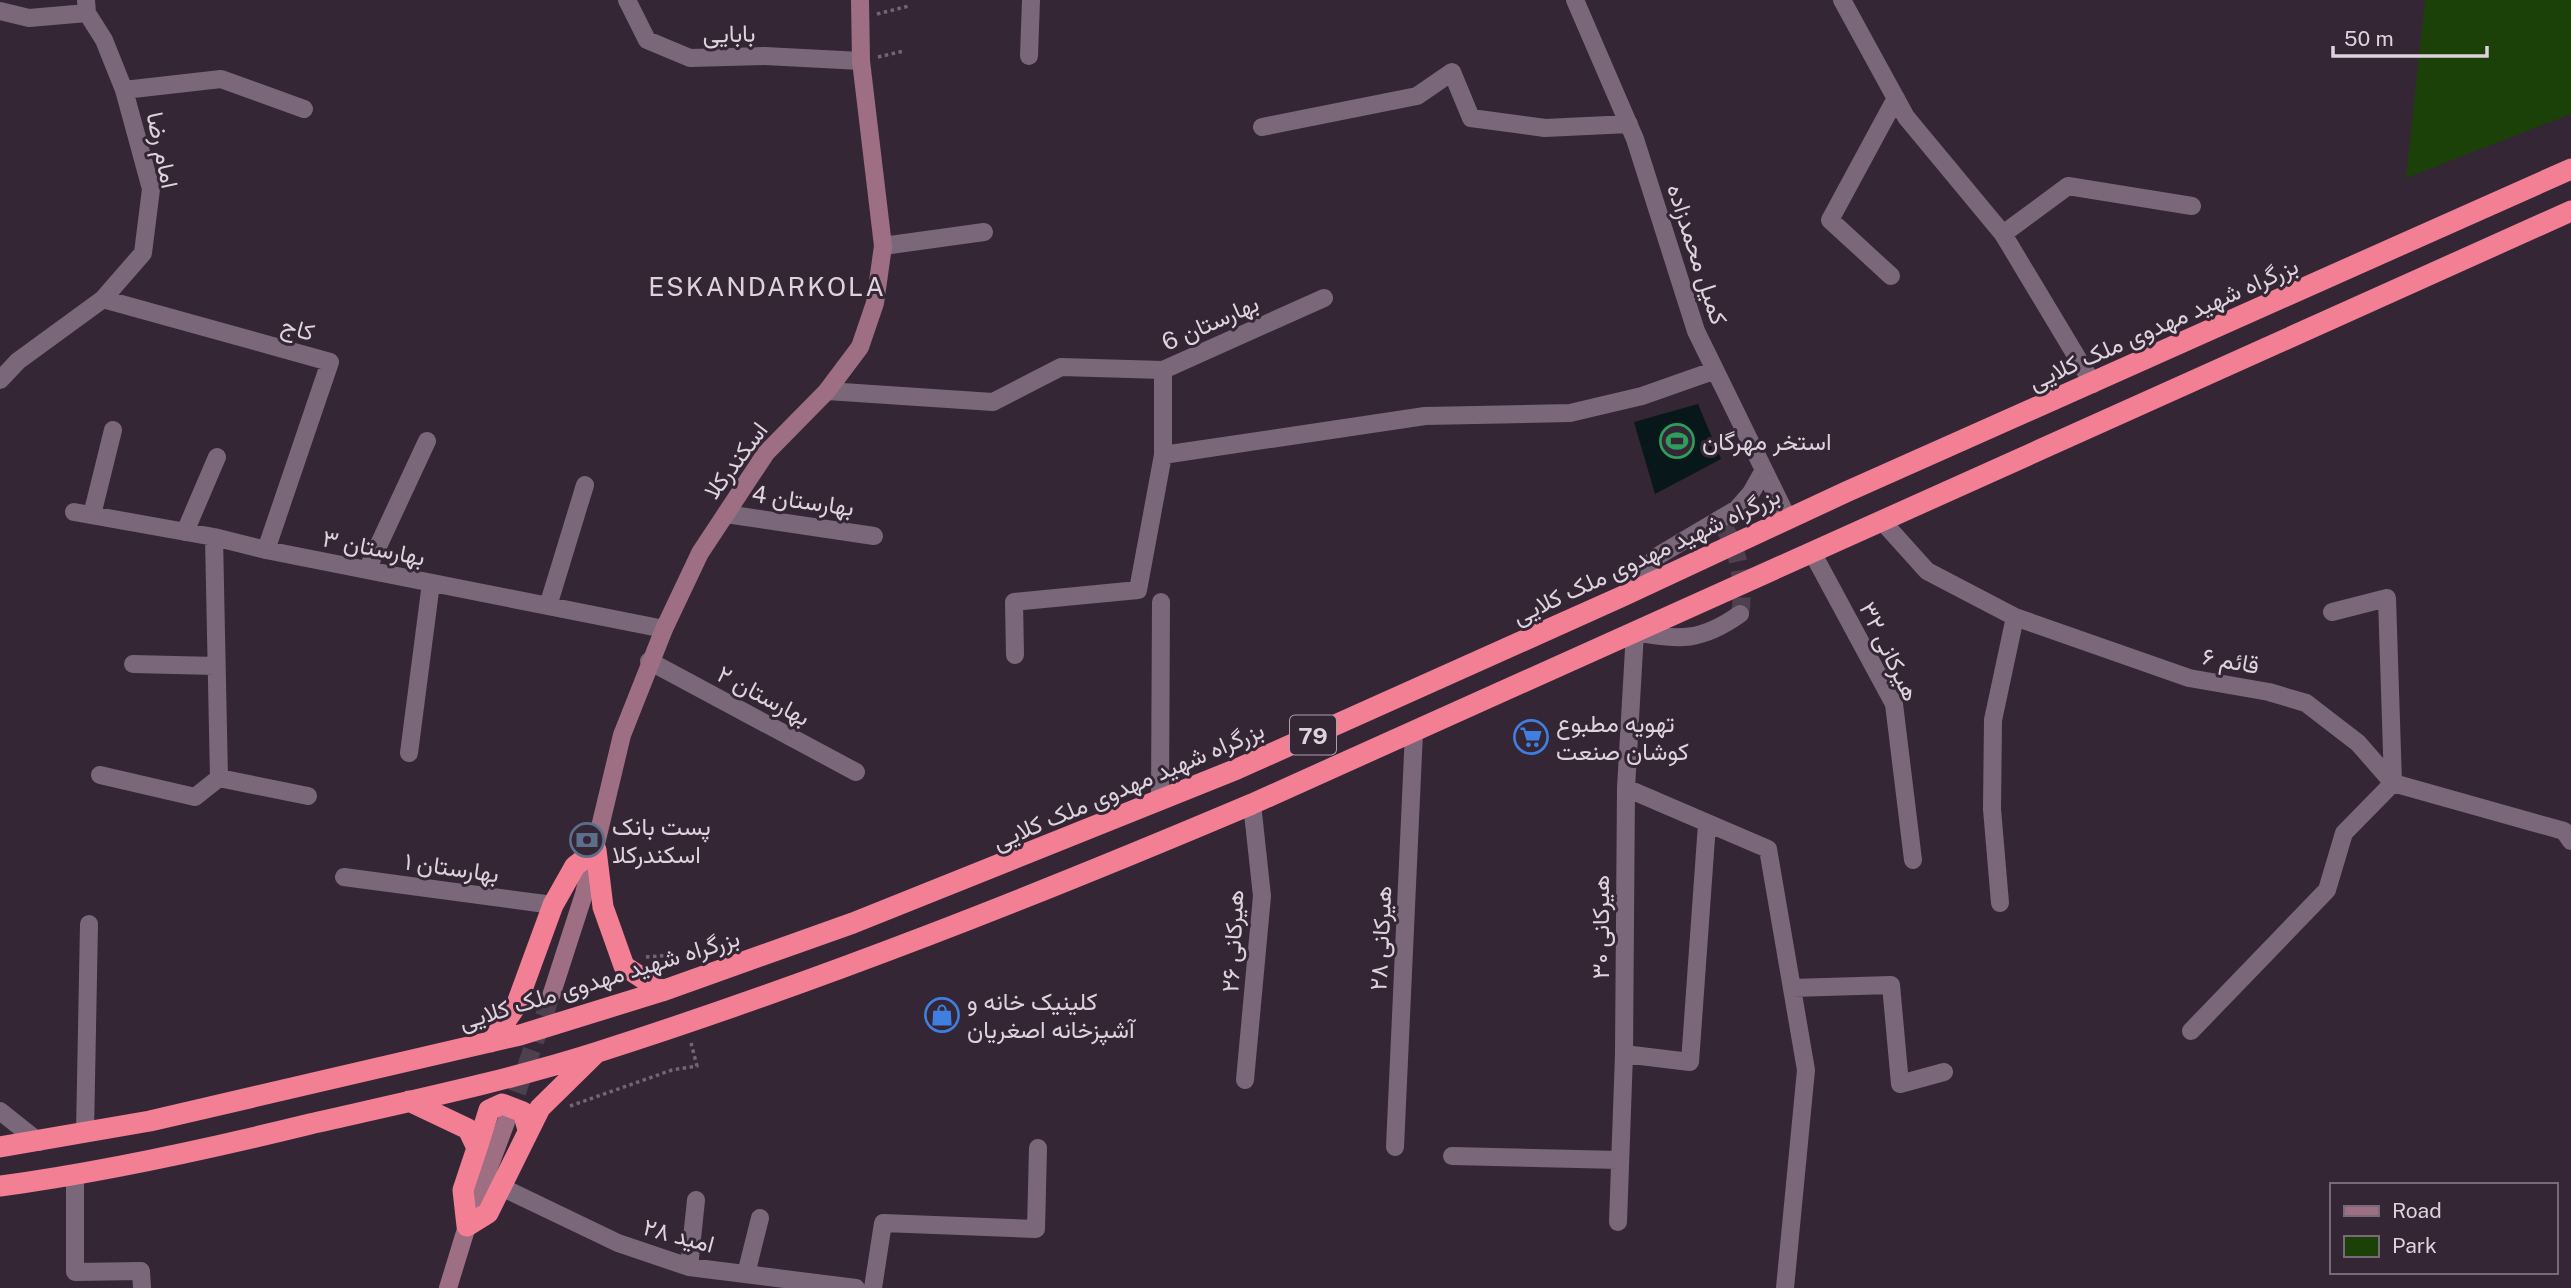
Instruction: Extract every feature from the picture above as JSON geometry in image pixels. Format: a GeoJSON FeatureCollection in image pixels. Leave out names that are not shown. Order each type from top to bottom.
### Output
{"type":"FeatureCollection","features":[{"type":"Feature","properties":{"kind":"highway","name":"بزرگراه شهید مهدوی ملک کلایی"},"geometry":{"type":"LineString","coordinates":[[0,1147],[38,1142],[242,1101],[491,1042],[662,991],[853,923],[1160,802],[2571,169]]}},
{"type":"Feature","properties":{"kind":"highway","name":"79"},"geometry":{"type":"LineString","coordinates":[[0,1186],[172,1156],[409,1101],[598,1052],[866,959],[1103,867],[1252,804],[2571,211]]}},
{"type":"Feature","properties":{"kind":"highway"},"geometry":{"type":"LineString","coordinates":[[491,1042],[516,1006],[553,905],[575,866],[596,850]]}},
{"type":"Feature","properties":{"kind":"highway"},"geometry":{"type":"LineString","coordinates":[[596,850],[603,906],[624,967],[662,991]]}},
{"type":"Feature","properties":{"kind":"highway"},"geometry":{"type":"LineString","coordinates":[[528,1130],[523,1112],[502,1104],[489,1110],[463,1190],[467,1226],[488,1213],[540,1108],[598,1052]]}},
{"type":"Feature","properties":{"kind":"highway"},"geometry":{"type":"LineString","coordinates":[[409,1101],[468,1129],[477,1148]]}},
{"type":"Feature","properties":{"kind":"street","name":"بابایی"},"geometry":{"type":"LineString","coordinates":[[627,0],[647,40],[690,58],[765,56],[861,61]]}},
{"type":"Feature","properties":{"kind":"street","name":"اسکندرکلا"},"geometry":{"type":"LineString","coordinates":[[551,996],[596,850],[622,735],[649,661],[700,553],[766,453],[827,391],[860,347],[875,303],[883,246],[861,61],[858,19],[860,0]]}},
{"type":"Feature","properties":{"kind":"street"},"geometry":{"type":"LineString","coordinates":[[1028,56],[1031,0]]}},
{"type":"Feature","properties":{"kind":"street","name":"کمیل محمدزاده"},"geometry":{"type":"LineString","coordinates":[[1575,0],[1629,124],[1696,331],[1713,371],[1788,519]]}},
{"type":"Feature","properties":{"kind":"street"},"geometry":{"type":"LineString","coordinates":[[1842,0],[1906,117],[2003,234],[2093,384]]}},
{"type":"Feature","properties":{"kind":"street"},"geometry":{"type":"LineString","coordinates":[[0,10],[29,18],[86,7]]}},
{"type":"Feature","properties":{"kind":"street","name":"امام رضا"},"geometry":{"type":"LineString","coordinates":[[0,380],[18,360],[103,299],[143,253],[151,189],[124,90],[104,40],[86,7]]}},
{"type":"Feature","properties":{"kind":"street"},"geometry":{"type":"LineString","coordinates":[[1262,127],[1417,96],[1452,72],[1471,118],[1545,128],[1629,124]]}},
{"type":"Feature","properties":{"kind":"street"},"geometry":{"type":"LineString","coordinates":[[124,90],[221,79],[304,109]]}},
{"type":"Feature","properties":{"kind":"street"},"geometry":{"type":"LineString","coordinates":[[1891,276],[1830,220],[1896,98]]}},
{"type":"Feature","properties":{"kind":"street"},"geometry":{"type":"LineString","coordinates":[[2003,234],[2068,186],[2192,206]]}},
{"type":"Feature","properties":{"kind":"street"},"geometry":{"type":"LineString","coordinates":[[883,246],[984,232]]}},
{"type":"Feature","properties":{"kind":"street","name":"بهارستان 6"},"geometry":{"type":"LineString","coordinates":[[827,391],[993,402],[1061,367],[1163,370],[1324,298]]}},
{"type":"Feature","properties":{"kind":"street","name":"کاج"},"geometry":{"type":"LineString","coordinates":[[103,299],[330,362],[266,550]]}},
{"type":"Feature","properties":{"kind":"street"},"geometry":{"type":"LineString","coordinates":[[1015,655],[1014,602],[1138,590],[1163,455],[1163,370]]}},
{"type":"Feature","properties":{"kind":"street"},"geometry":{"type":"LineString","coordinates":[[1163,455],[1425,416],[1570,413],[1642,396],[1713,371]]}},
{"type":"Feature","properties":{"kind":"street","name":"بهارستان ۳"},"geometry":{"type":"LineString","coordinates":[[113,430],[83,514],[214,537],[266,550],[664,629]]}},
{"type":"Feature","properties":{"kind":"street"},"geometry":{"type":"LineString","coordinates":[[366,570],[427,441]]}},
{"type":"Feature","properties":{"kind":"street"},"geometry":{"type":"LineString","coordinates":[[185,532],[217,457]]}},
{"type":"Feature","properties":{"kind":"street"},"geometry":{"type":"LineString","coordinates":[[1623,596],[1656,557],[1737,509],[1751,493],[1764,470]]}},
{"type":"Feature","properties":{"kind":"street"},"geometry":{"type":"LineString","coordinates":[[548,606],[585,485]]}},
{"type":"Feature","properties":{"kind":"street","name":"بهارستان 4"},"geometry":{"type":"LineString","coordinates":[[726,514],[874,536]]}},
{"type":"Feature","properties":{"kind":"street","name":"قائم ۶"},"geometry":{"type":"LineString","coordinates":[[1882,521],[1927,571],[2015,617],[2189,678],[2269,692],[2306,703],[2358,743],[2393,783]]}},
{"type":"Feature","properties":{"kind":"street"},"geometry":{"type":"LineString","coordinates":[[214,537],[219,778]]}},
{"type":"Feature","properties":{"kind":"street","name":"هیرکانی ۳۲"},"geometry":{"type":"LineString","coordinates":[[1812,552],[1894,704],[1913,860]]}},
{"type":"Feature","properties":{"kind":"street"},"geometry":{"type":"LineString","coordinates":[[409,753],[431,583]]}},
{"type":"Feature","properties":{"kind":"street"},"geometry":{"type":"LineString","coordinates":[[2190,1031],[2327,890],[2344,833],[2393,783],[2387,598],[2332,612]]}},
{"type":"Feature","properties":{"kind":"street"},"geometry":{"type":"LineString","coordinates":[[1160,802],[1161,602]]}},
{"type":"Feature","properties":{"kind":"street"},"geometry":{"type":"LineString","coordinates":[[1635,632],[1673,640],[1718,630],[1740,614]]}},
{"type":"Feature","properties":{"kind":"street"},"geometry":{"type":"LineString","coordinates":[[2000,903],[1992,809],[1993,720],[2015,617]]}},
{"type":"Feature","properties":{"kind":"street","name":"هیرکانی ۳۰"},"geometry":{"type":"LineString","coordinates":[[1618,1222],[1624,1054],[1626,788],[1635,632]]}},
{"type":"Feature","properties":{"kind":"street","name":"بهارستان ۲"},"geometry":{"type":"LineString","coordinates":[[649,661],[856,772]]}},
{"type":"Feature","properties":{"kind":"street"},"geometry":{"type":"LineString","coordinates":[[133,664],[216,666]]}},
{"type":"Feature","properties":{"kind":"street","name":"هیرکانی ۲۸"},"geometry":{"type":"LineString","coordinates":[[1395,1147],[1414,732]]}},
{"type":"Feature","properties":{"kind":"street"},"geometry":{"type":"LineString","coordinates":[[100,775],[195,797],[219,778],[308,796]]}},
{"type":"Feature","properties":{"kind":"street"},"geometry":{"type":"LineString","coordinates":[[2393,783],[2564,831],[2571,841]]}},
{"type":"Feature","properties":{"kind":"street"},"geometry":{"type":"LineString","coordinates":[[1626,788],[1768,849],[1806,1070],[1785,1288]]}},
{"type":"Feature","properties":{"kind":"street","name":"هیرکانی ۲۶"},"geometry":{"type":"LineString","coordinates":[[1245,1080],[1262,897],[1252,804]]}},
{"type":"Feature","properties":{"kind":"street"},"geometry":{"type":"LineString","coordinates":[[1624,1054],[1690,1062],[1707,824]]}},
{"type":"Feature","properties":{"kind":"street","name":"بهارستان ۱"},"geometry":{"type":"LineString","coordinates":[[344,877],[553,905]]}},
{"type":"Feature","properties":{"kind":"street"},"geometry":{"type":"LineString","coordinates":[[85,1133],[89,924]]}},
{"type":"Feature","properties":{"kind":"street"},"geometry":{"type":"LineString","coordinates":[[1792,989],[1891,985],[1900,1084],[1944,1072]]}},
{"type":"Feature","properties":{"kind":"street"},"geometry":{"type":"LineString","coordinates":[[0,1111],[38,1142]]}},
{"type":"Feature","properties":{"kind":"street"},"geometry":{"type":"LineString","coordinates":[[449,1288],[467,1226],[506,1122]]}},
{"type":"Feature","properties":{"kind":"street"},"geometry":{"type":"LineString","coordinates":[[873,1288],[883,1223],[1035,1229],[1038,1149]]}},
{"type":"Feature","properties":{"kind":"street"},"geometry":{"type":"LineString","coordinates":[[1452,1156],[1619,1160]]}},
{"type":"Feature","properties":{"kind":"street"},"geometry":{"type":"LineString","coordinates":[[75,1174],[75,1272],[141,1272],[142,1288]]}},
{"type":"Feature","properties":{"kind":"street","name":"امید ۲۸"},"geometry":{"type":"LineString","coordinates":[[501,1187],[618,1243],[689,1267],[856,1288]]}},
{"type":"Feature","properties":{"kind":"street"},"geometry":{"type":"LineString","coordinates":[[689,1267],[696,1200]]}},
{"type":"Feature","properties":{"kind":"street"},"geometry":{"type":"LineString","coordinates":[[746,1274],[760,1218]]}},
{"type":"Feature","properties":{"kind":"path"},"geometry":{"type":"LineString","coordinates":[[858,19],[909,6]]}},
{"type":"Feature","properties":{"kind":"path"},"geometry":{"type":"LineString","coordinates":[[861,61],[904,51]]}},
{"type":"Feature","properties":{"kind":"path"},"geometry":{"type":"LineString","coordinates":[[643,957],[672,955]]}},
{"type":"Feature","properties":{"kind":"path"},"geometry":{"type":"LineString","coordinates":[[540,1108],[577,1106],[673,1070],[697,1066]]}},
{"type":"Feature","properties":{"kind":"green space"},"geometry":{"type":"Polygon","coordinates":[[[2425,0],[2571,0],[2571,114],[2406,178],[2425,0]]]}},
{"type":"Feature","properties":{"kind":"shaded area","name":"استخر مهرگان"},"geometry":{"type":"Polygon","coordinates":[[[1698,404],[1721,459],[1655,494],[1634,422],[1698,404]]]}},
{"type":"Feature","properties":{"kind":"tunnel"},"geometry":{"type":"LineString","coordinates":[[1718,522],[1736,552],[1742,591],[1740,614]]}},
{"type":"Feature","properties":{"kind":"tunnel"},"geometry":{"type":"LineString","coordinates":[[508,1118],[551,996]]}},
{"type":"Feature","properties":{"kind":"place","name":"استخر مهرگان"},"geometry":{"type":"Point","coordinates":[1677,441]}},
{"type":"Feature","properties":{"kind":"place","name":"تهویه مطبوع کوشان صنعت"},"geometry":{"type":"Point","coordinates":[1531,737]}},
{"type":"Feature","properties":{"kind":"place","name":"پست بانک اسکندرکلا"},"geometry":{"type":"Point","coordinates":[587,840]}},
{"type":"Feature","properties":{"kind":"place","name":"کلینیک خانه و آشپزخانه اصغریان"},"geometry":{"type":"Point","coordinates":[942,1015]}},
{"type":"Feature","properties":{"kind":"district","name":"ESKANDARKOLA"},"geometry":{"type":"Point","coordinates":[767,286]}}]}
